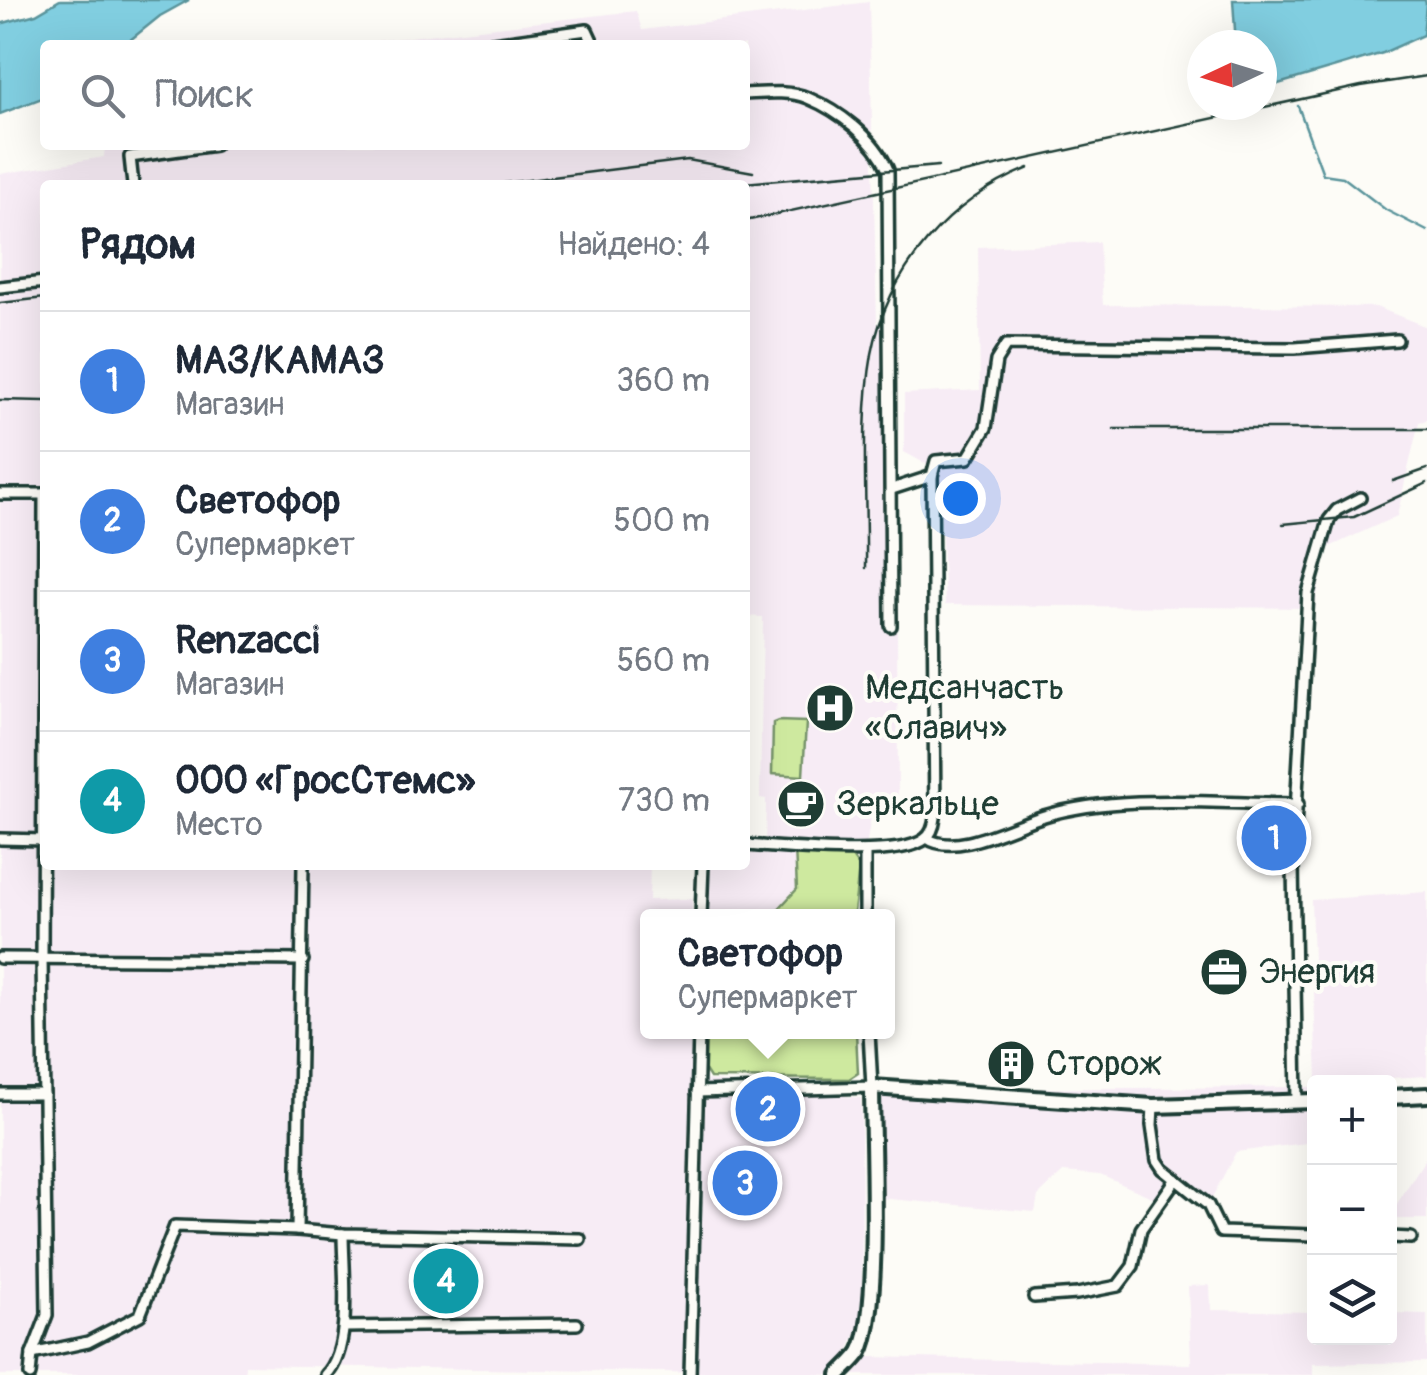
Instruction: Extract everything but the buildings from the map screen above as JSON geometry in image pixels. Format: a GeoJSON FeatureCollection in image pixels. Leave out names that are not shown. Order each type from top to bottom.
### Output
{"type":"FeatureCollection","features":[{"type":"Feature","properties":{"kind":"main road"},"geometry":{"type":"LineString","coordinates":[[839,1375],[860,1352],[868,1325],[872,1087],[1153,1106],[1307,1101]]}},
{"type":"Feature","properties":{"kind":"main road"},"geometry":{"type":"LineString","coordinates":[[1397,1097],[1427,1095]]}},
{"type":"Feature","properties":{"kind":"street"},"geometry":{"type":"LineString","coordinates":[[514,40],[587,30],[592,40]]}},
{"type":"Feature","properties":{"kind":"street"},"geometry":{"type":"LineString","coordinates":[[750,94],[805,96],[858,129],[883,158],[888,170],[890,626]]}},
{"type":"Feature","properties":{"kind":"street"},"geometry":{"type":"LineString","coordinates":[[133,180],[130,157],[180,150]]}},
{"type":"Feature","properties":{"kind":"street"},"geometry":{"type":"LineString","coordinates":[[0,287],[40,283]]}},
{"type":"Feature","properties":{"kind":"street"},"geometry":{"type":"LineString","coordinates":[[927,838],[936,818],[932,476],[936,461],[968,458],[986,428],[996,361],[1006,344],[1295,348],[1397,340]]}},
{"type":"Feature","properties":{"kind":"street"},"geometry":{"type":"LineString","coordinates":[[892,488],[932,476]]}},
{"type":"Feature","properties":{"kind":"street"},"geometry":{"type":"LineString","coordinates":[[0,494],[40,494]]}},
{"type":"Feature","properties":{"kind":"street"},"geometry":{"type":"LineString","coordinates":[[1297,1101],[1294,866],[1308,593],[1329,520],[1337,510],[1360,498]]}},
{"type":"Feature","properties":{"kind":"street"},"geometry":{"type":"LineString","coordinates":[[750,845],[865,852],[927,838],[938,845],[958,845],[1089,804],[1298,804]]}},
{"type":"Feature","properties":{"kind":"street"},"geometry":{"type":"LineString","coordinates":[[0,839],[40,840]]}},
{"type":"Feature","properties":{"kind":"street"},"geometry":{"type":"LineString","coordinates":[[863,909],[865,852]]}},
{"type":"Feature","properties":{"kind":"street"},"geometry":{"type":"LineString","coordinates":[[30,1375],[32,1354],[46,1314],[44,870]]}},
{"type":"Feature","properties":{"kind":"street"},"geometry":{"type":"LineString","coordinates":[[297,1230],[303,870]]}},
{"type":"Feature","properties":{"kind":"street"},"geometry":{"type":"LineString","coordinates":[[702,909],[703,870]]}},
{"type":"Feature","properties":{"kind":"street"},"geometry":{"type":"LineString","coordinates":[[0,958],[303,960]]}},
{"type":"Feature","properties":{"kind":"street"},"geometry":{"type":"LineString","coordinates":[[690,1375],[698,1039]]}},
{"type":"Feature","properties":{"kind":"street"},"geometry":{"type":"LineString","coordinates":[[697,1092],[872,1087],[869,1039]]}},
{"type":"Feature","properties":{"kind":"street"},"geometry":{"type":"LineString","coordinates":[[0,1094],[44,1094]]}},
{"type":"Feature","properties":{"kind":"street"},"geometry":{"type":"LineString","coordinates":[[1153,1106],[1157,1160],[1208,1205],[1221,1232],[1307,1235]]}},
{"type":"Feature","properties":{"kind":"street"},"geometry":{"type":"LineString","coordinates":[[1034,1297],[1118,1286],[1133,1266],[1142,1228],[1176,1179]]}},
{"type":"Feature","properties":{"kind":"street"},"geometry":{"type":"LineString","coordinates":[[32,1354],[88,1342],[140,1315],[176,1226],[580,1239]]}},
{"type":"Feature","properties":{"kind":"street"},"geometry":{"type":"LineString","coordinates":[[326,1375],[334,1366],[344,1327],[343,1234]]}},
{"type":"Feature","properties":{"kind":"street"},"geometry":{"type":"LineString","coordinates":[[1397,1238],[1411,1238]]}},
{"type":"Feature","properties":{"kind":"street"},"geometry":{"type":"LineString","coordinates":[[344,1327],[576,1324]]}},
{"type":"Feature","properties":{"kind":"shaded area"},"geometry":{"type":"Polygon","coordinates":[[[869,2],[877,323],[887,323],[888,618],[897,618],[898,798],[874,800],[865,852],[796,848],[797,889],[778,909],[702,909],[703,870],[750,870],[750,845],[765,846],[766,799],[760,798],[763,617],[750,616],[750,180],[40,180],[40,870],[650,870],[649,900],[692,899],[692,909],[640,909],[640,1039],[697,1039],[697,1079],[861,1098],[862,1320],[837,1375],[245,1365],[244,1375],[0,1375],[0,174],[104,157],[105,150],[750,150],[750,40],[383,40],[636,11],[642,30],[869,2]]]}},
{"type":"Feature","properties":{"kind":"shaded area"},"geometry":{"type":"Polygon","coordinates":[[[1099,242],[1103,305],[1376,307],[1427,327],[1427,420],[1419,422],[1397,516],[1325,549],[1315,608],[945,605],[939,471],[904,452],[904,394],[980,390],[978,247],[1099,242]]]}},
{"type":"Feature","properties":{"kind":"shaded area"},"geometry":{"type":"Polygon","coordinates":[[[1427,892],[1427,1076],[1317,1075],[1311,900],[1427,892]]]}},
{"type":"Feature","properties":{"kind":"shaded area"},"geometry":{"type":"Polygon","coordinates":[[[1307,1087],[1307,1143],[1236,1152],[1208,1205],[1176,1180],[1159,1200],[1100,1175],[1063,1172],[1038,1196],[1035,1212],[878,1198],[881,1089],[1307,1087]]]}},
{"type":"Feature","properties":{"kind":"shaded area"},"geometry":{"type":"Polygon","coordinates":[[[1427,1156],[1427,1219],[1397,1219],[1397,1204],[1427,1156]]]}},
{"type":"Feature","properties":{"kind":"shaded area"},"geometry":{"type":"Polygon","coordinates":[[[1210,1285],[1211,1310],[1307,1312],[1307,1345],[1397,1345],[1397,1313],[1427,1314],[1427,1362],[1313,1364],[1313,1375],[850,1375],[867,1357],[1191,1364],[1188,1286],[1210,1285]]]}},
{"type":"Feature","properties":{"kind":"green space"},"geometry":{"type":"Polygon","coordinates":[[[806,722],[803,776],[772,774],[773,723],[806,722]]]}},
{"type":"Feature","properties":{"kind":"green space"},"geometry":{"type":"Polygon","coordinates":[[[795,848],[851,856],[859,867],[854,909],[778,909],[797,889],[795,848]]]}},
{"type":"Feature","properties":{"kind":"green space"},"geometry":{"type":"Polygon","coordinates":[[[704,1039],[856,1039],[858,1073],[849,1079],[710,1078],[703,1067],[704,1039]]]}},
{"type":"Feature","properties":{"kind":"water"},"geometry":{"type":"Polygon","coordinates":[[[60,0],[189,0],[160,16],[130,40],[40,40],[40,99],[0,114],[0,24],[36,14],[60,0]]]}},
{"type":"Feature","properties":{"kind":"water"},"geometry":{"type":"Polygon","coordinates":[[[1233,0],[1425,0],[1426,4],[1423,35],[1383,53],[1277,84],[1277,30],[1235,30],[1233,0]]]}},
{"type":"Feature","properties":{"kind":"waterway"},"geometry":{"type":"LineString","coordinates":[[1298,106],[1323,174],[1343,177],[1386,210],[1427,231]]}},
{"type":"Feature","properties":{"kind":"railway"},"geometry":{"type":"LineString","coordinates":[[750,220],[1361,86],[1427,76]]}},
{"type":"Feature","properties":{"kind":"railway"},"geometry":{"type":"LineString","coordinates":[[529,180],[688,160],[753,172]]}},
{"type":"Feature","properties":{"kind":"railway"},"geometry":{"type":"LineString","coordinates":[[750,182],[938,166]]}},
{"type":"Feature","properties":{"kind":"railway"},"geometry":{"type":"LineString","coordinates":[[866,568],[866,406],[880,323],[908,266],[927,241],[973,199],[1029,168]]}},
{"type":"Feature","properties":{"kind":"railway"},"geometry":{"type":"LineString","coordinates":[[0,303],[40,299]]}},
{"type":"Feature","properties":{"kind":"railway"},"geometry":{"type":"LineString","coordinates":[[0,400],[40,401]]}},
{"type":"Feature","properties":{"kind":"railway"},"geometry":{"type":"LineString","coordinates":[[1114,429],[1427,429]]}},
{"type":"Feature","properties":{"kind":"railway"},"geometry":{"type":"LineString","coordinates":[[1393,481],[1427,469]]}},
{"type":"Feature","properties":{"kind":"railway"},"geometry":{"type":"LineString","coordinates":[[1283,524],[1354,517],[1427,483]]}},
{"type":"Feature","properties":{"kind":"place","name":"Медсанчасть «Славич»"},"geometry":{"type":"Point","coordinates":[830,708]}},
{"type":"Feature","properties":{"kind":"place","name":"Зеркальце"},"geometry":{"type":"Point","coordinates":[801,804]}},
{"type":"Feature","properties":{"kind":"place","name":"МАЗ/КАМАЗ"},"geometry":{"type":"Point","coordinates":[1274,838]}},
{"type":"Feature","properties":{"kind":"place","name":"Энергия"},"geometry":{"type":"Point","coordinates":[1224,972]}},
{"type":"Feature","properties":{"kind":"place","name":"Сторож"},"geometry":{"type":"Point","coordinates":[1011,1064]}},
{"type":"Feature","properties":{"kind":"place","name":"Светофор"},"geometry":{"type":"Point","coordinates":[768,1109]}},
{"type":"Feature","properties":{"kind":"place","name":"Renzacci"},"geometry":{"type":"Point","coordinates":[745,1183]}},
{"type":"Feature","properties":{"kind":"place","name":"ООО «ГросСтемс»"},"geometry":{"type":"Point","coordinates":[446,1281]}}]}
